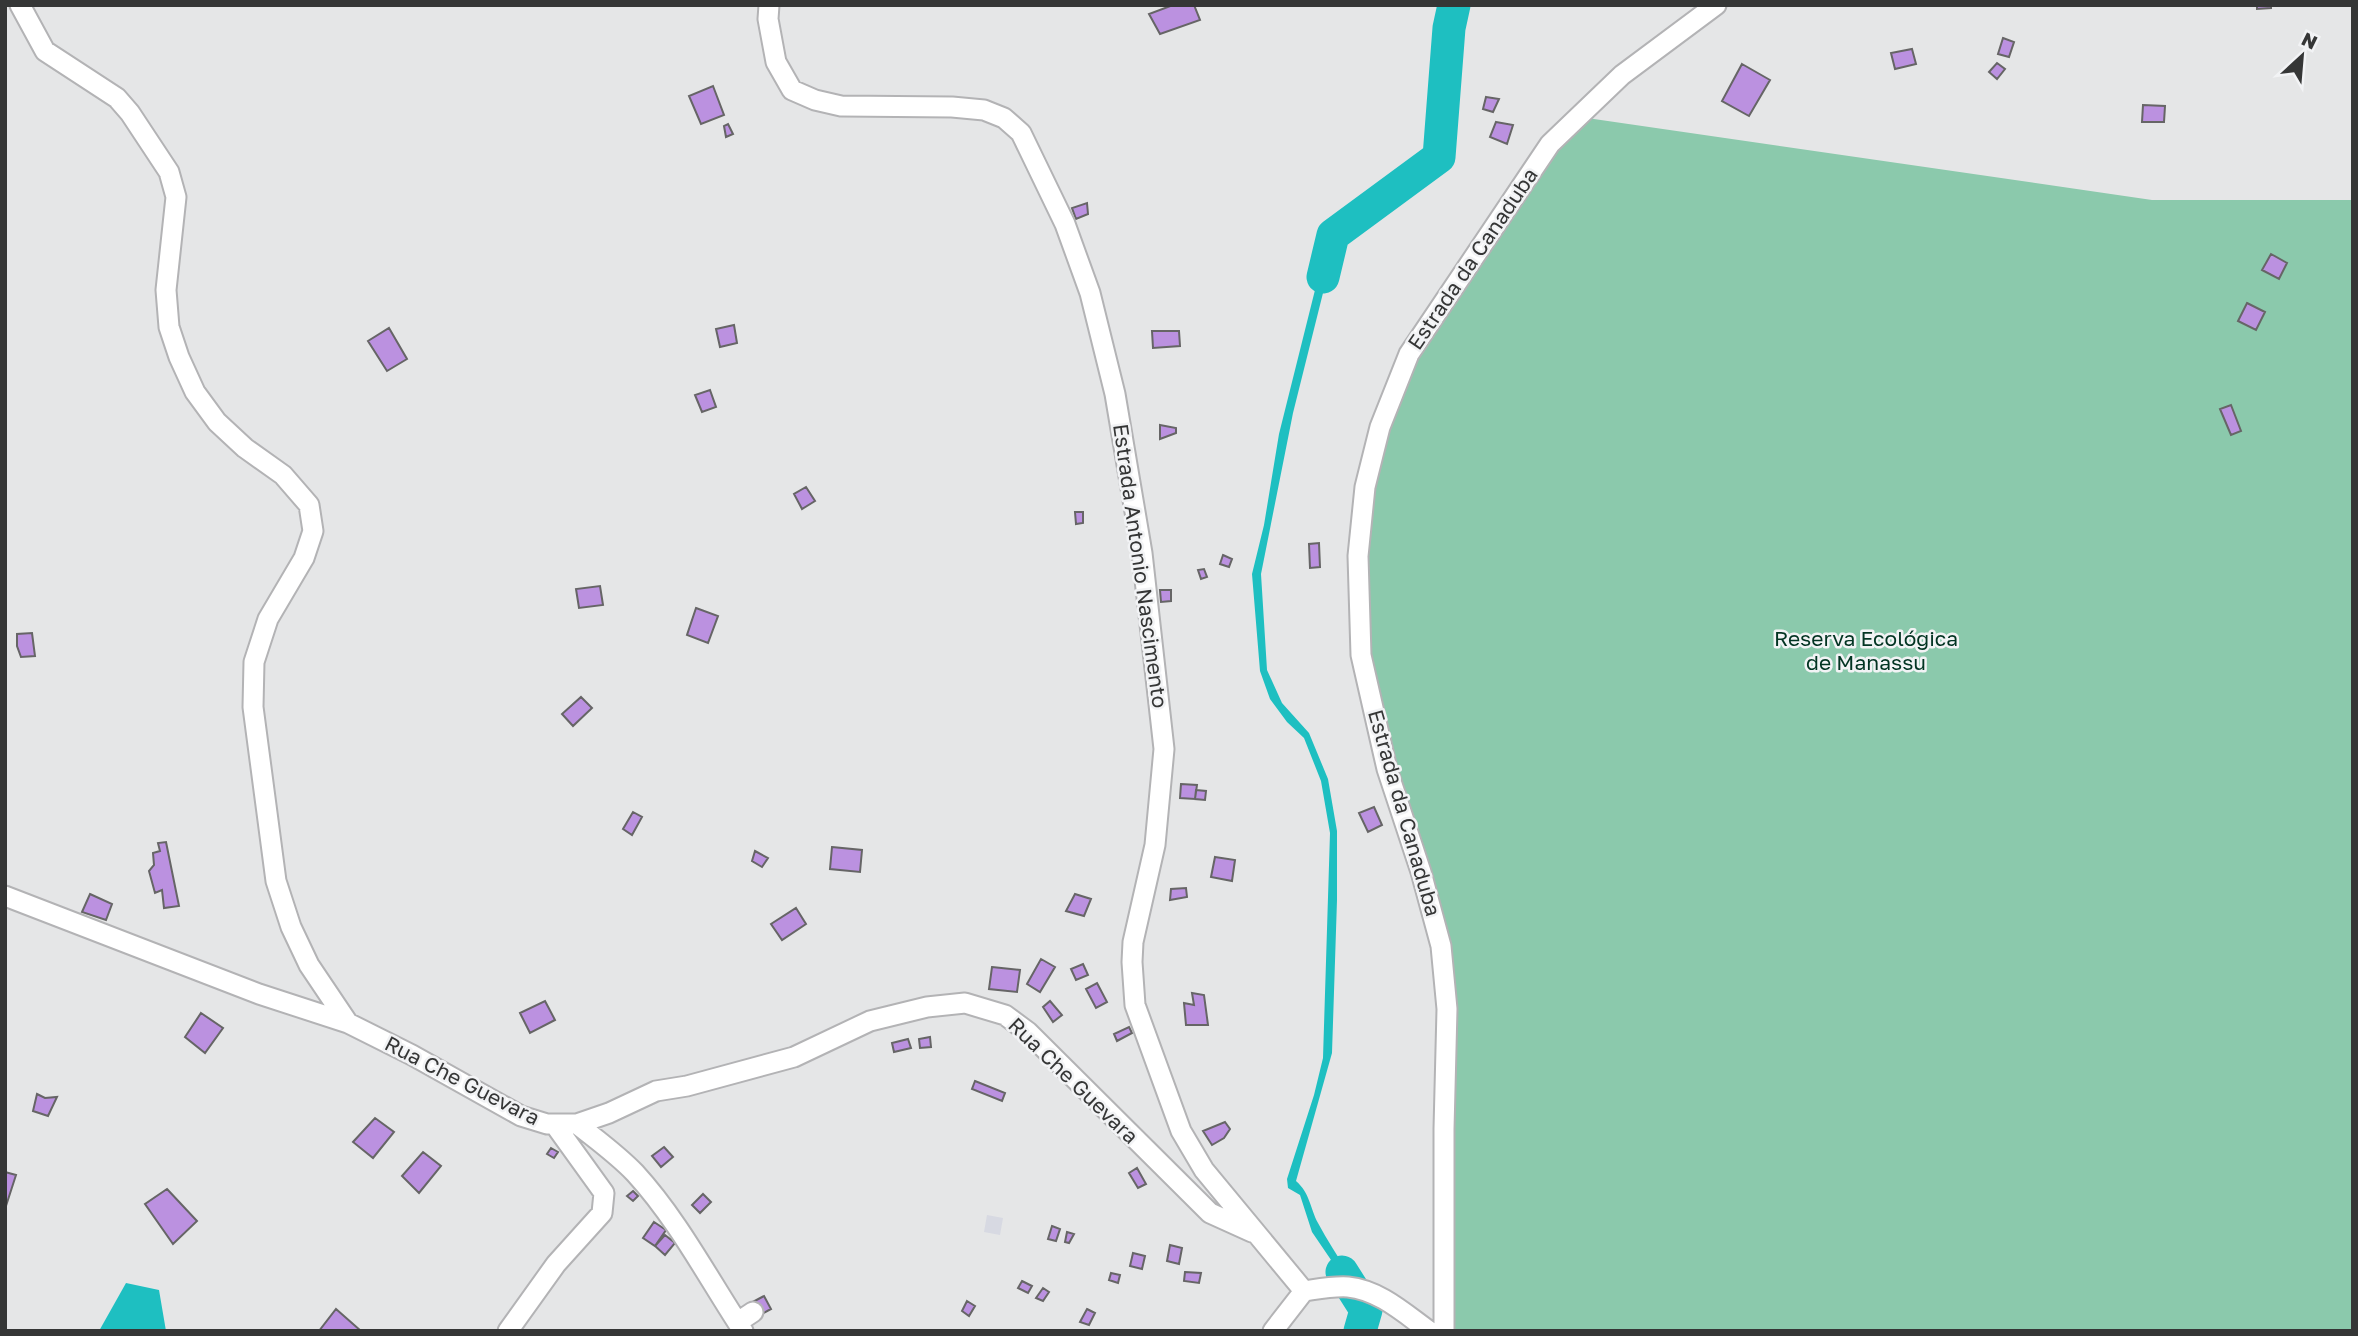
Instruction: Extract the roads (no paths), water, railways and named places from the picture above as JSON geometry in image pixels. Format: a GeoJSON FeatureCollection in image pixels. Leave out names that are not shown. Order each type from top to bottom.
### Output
{"type":"FeatureCollection","features":[{"type":"Feature","properties":{"kind":"street"},"geometry":{"type":"LineString","coordinates":[[20,5],[45,51],[117,98],[169,172],[176,197],[166,290],[169,327],[179,357],[195,392],[216,422],[245,448],[284,475],[309,505],[313,531],[304,558],[268,619],[254,662],[253,707],[276,881],[291,927],[309,965],[348,1023]]}},
{"type":"Feature","properties":{"kind":"street","name":"Estrada Antonio Nascimento"},"geometry":{"type":"LineString","coordinates":[[769,5],[768,19],[776,62],[792,90],[815,100],[841,106],[952,107],[984,110],[1004,118],[1021,133],[1065,224],[1090,293],[1115,394],[1142,553],[1162,726],[1163,783],[1156,845],[1133,942],[1135,1005],[1181,1131],[1204,1170],[1304,1291]]}},
{"type":"Feature","properties":{"kind":"street","name":"Estrada da Canaduba"},"geometry":{"type":"LineString","coordinates":[[1444,1331],[1447,1009],[1441,946],[1421,872],[1387,769],[1361,655],[1358,556],[1365,487],[1380,427],[1409,354],[1549,144],[1622,75],[1716,5]]}},
{"type":"Feature","properties":{"kind":"street","name":"Rua Che Guevara"},"geometry":{"type":"LineString","coordinates":[[5,896],[247,989],[348,1023],[412,1055],[521,1116],[555,1125],[577,1124],[609,1113],[656,1091],[687,1086],[794,1057],[870,1021],[927,1007],[965,1003],[1005,1015],[1028,1032],[1210,1213],[1256,1234]]}},
{"type":"Feature","properties":{"kind":"street"},"geometry":{"type":"LineString","coordinates":[[577,1124],[616,1154],[637,1175],[745,1321]]}},
{"type":"Feature","properties":{"kind":"street"},"geometry":{"type":"LineString","coordinates":[[508,1331],[556,1264],[595,1224],[602,1213],[604,1193],[555,1125]]}},
{"type":"Feature","properties":{"kind":"street"},"geometry":{"type":"LineString","coordinates":[[1273,1331],[1304,1291],[1337,1287],[1359,1289],[1384,1299],[1429,1331]]}},
{"type":"Feature","properties":{"kind":"water"},"geometry":{"type":"Polygon","coordinates":[[[1330,230],[1337,237],[1293,413],[1261,574],[1267,670],[1282,703],[1309,733],[1328,779],[1337,831],[1332,1053],[1296,1181],[1373,1317],[1359,1307],[1344,1279],[1312,1232],[1300,1195],[1288,1188],[1287,1179],[1323,1058],[1330,833],[1321,781],[1304,738],[1287,722],[1270,699],[1260,671],[1252,574],[1264,525],[1279,434],[1330,230]]]}},
{"type":"Feature","properties":{"kind":"water"},"geometry":{"type":"Polygon","coordinates":[[[126,1283],[159,1290],[166,1331],[99,1331],[126,1283]]]}},
{"type":"Feature","properties":{"kind":"waterway"},"geometry":{"type":"LineString","coordinates":[[1323,277],[1333,235],[1439,157],[1449,28],[1454,5]]}},
{"type":"Feature","properties":{"kind":"waterway"},"geometry":{"type":"LineString","coordinates":[[1342,1272],[1366,1310],[1360,1331]]}},
{"type":"Feature","properties":{"kind":"park label","name":"Reserva Ecológica de Manassu"},"geometry":{"type":"Point","coordinates":[1866,651]}}]}
